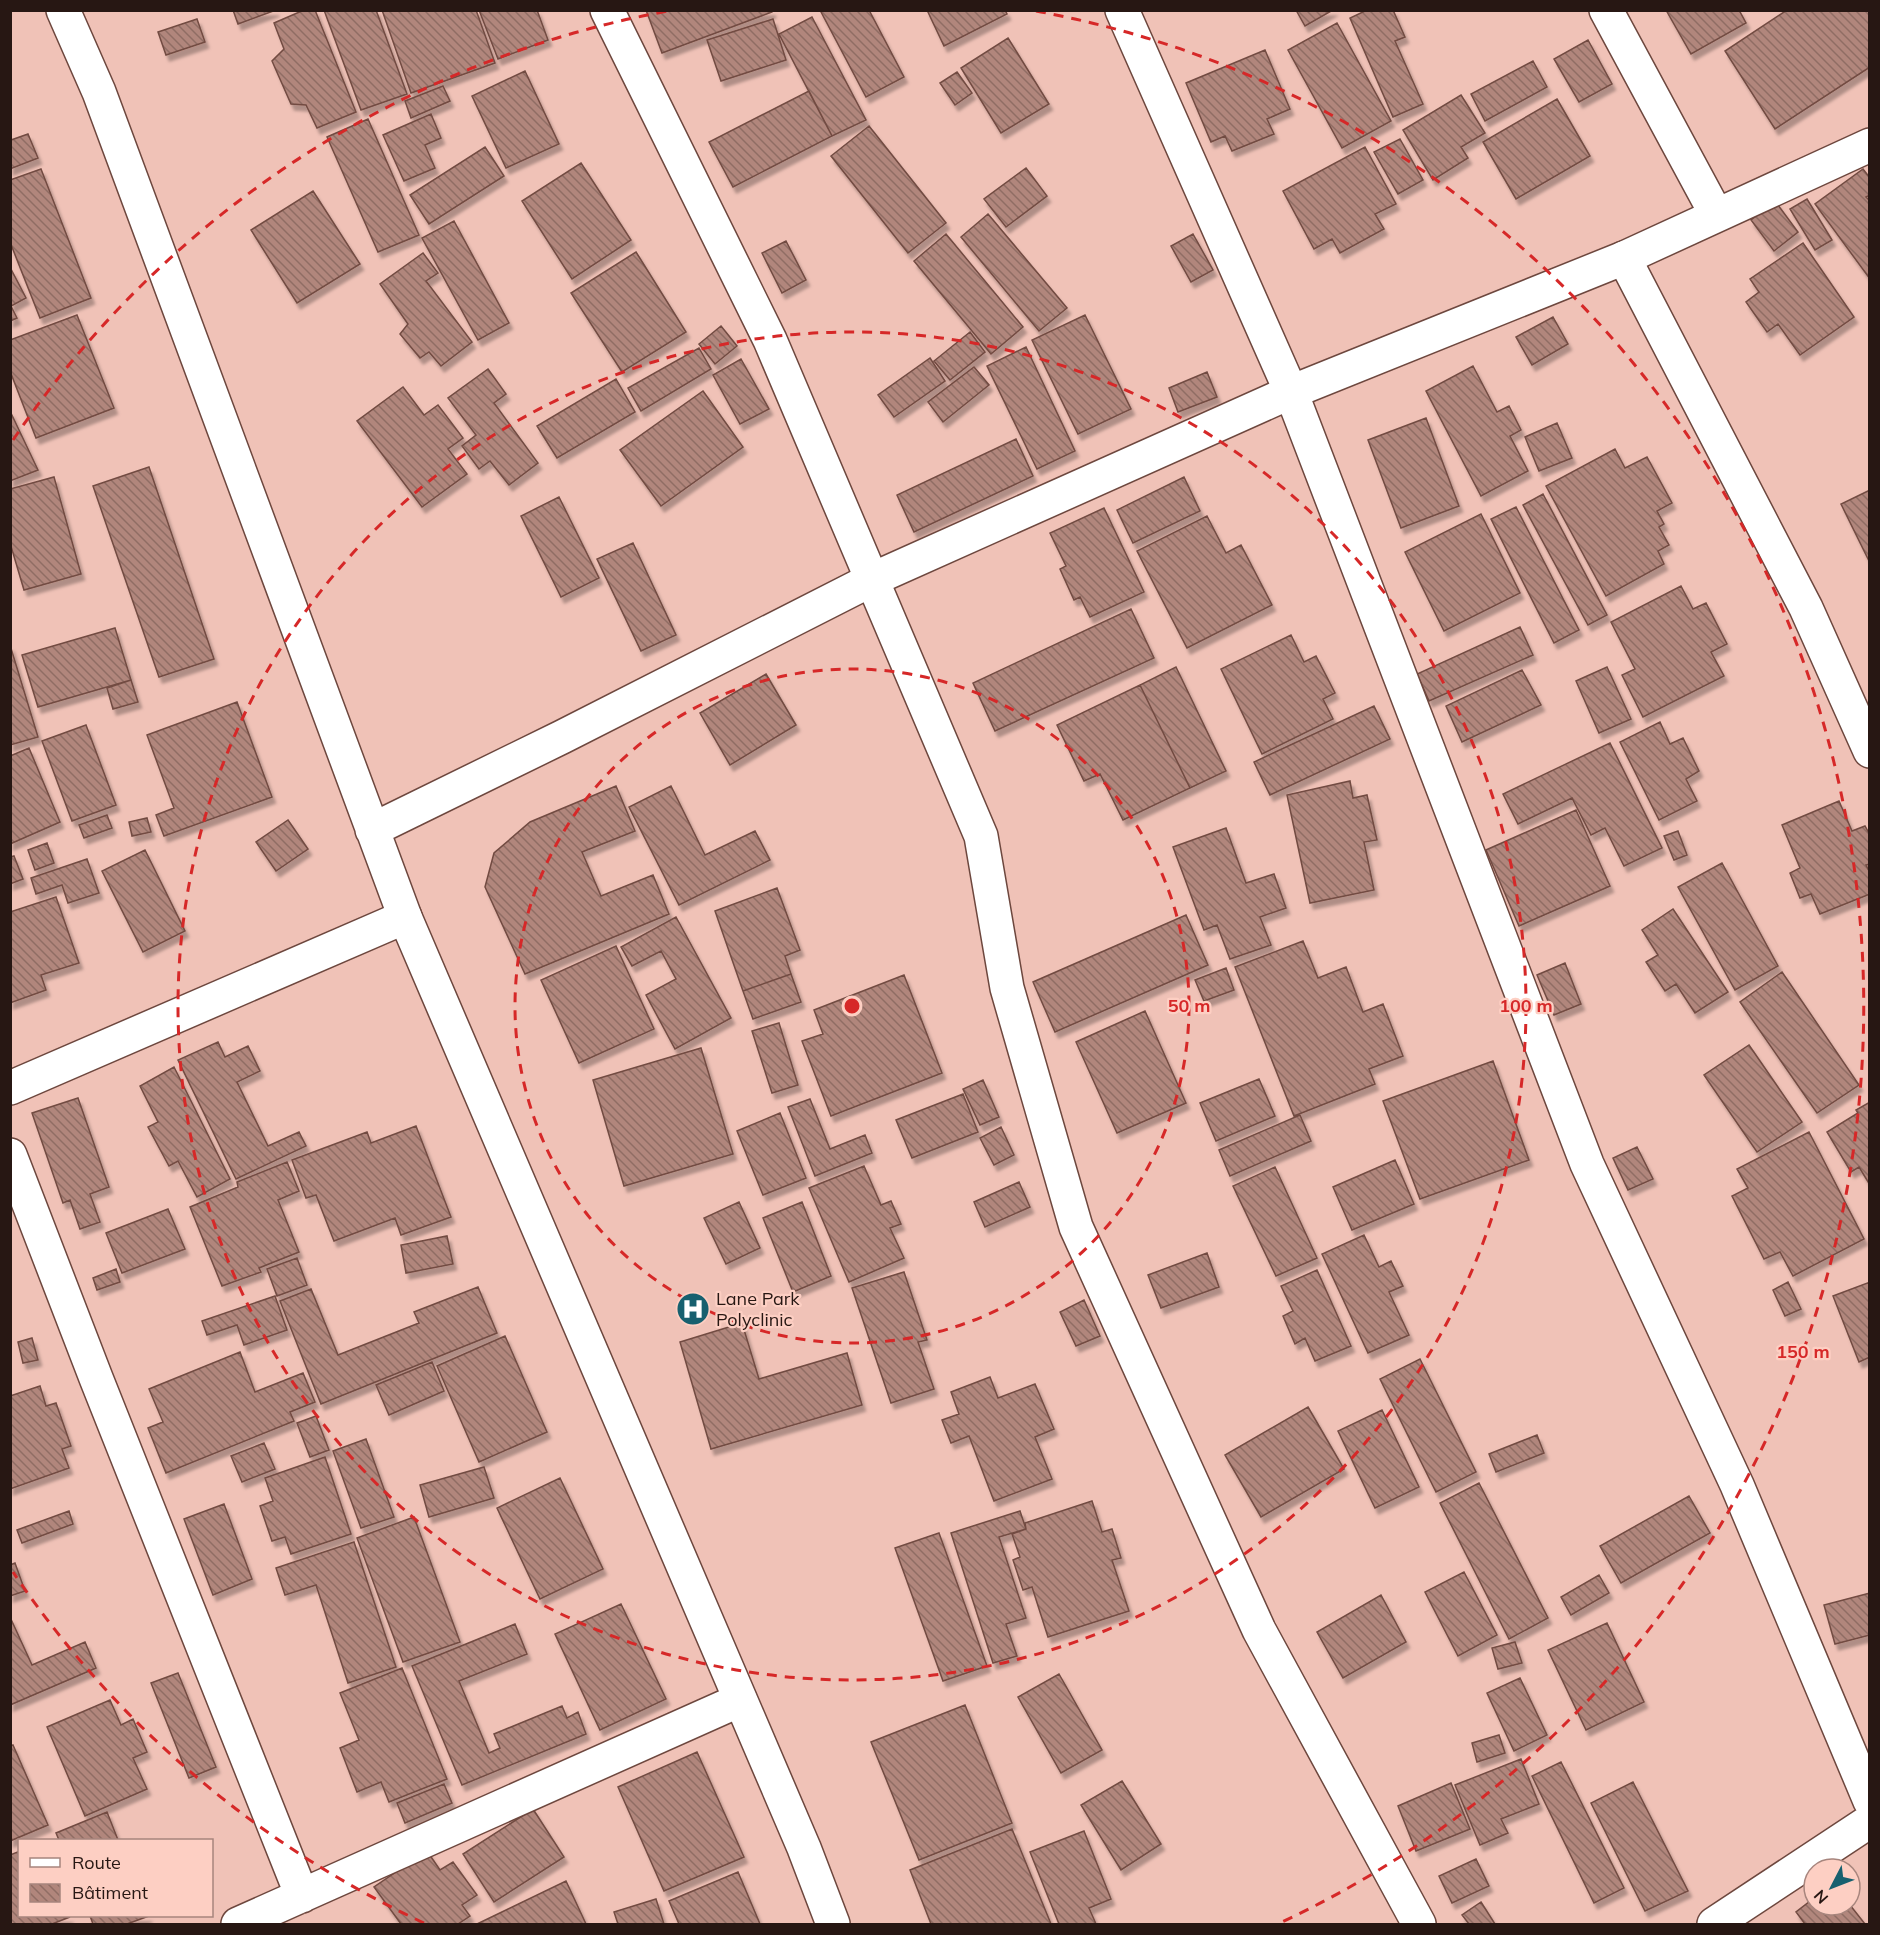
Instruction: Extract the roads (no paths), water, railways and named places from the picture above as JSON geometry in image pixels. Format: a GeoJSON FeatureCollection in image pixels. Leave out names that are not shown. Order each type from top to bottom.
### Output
{"type":"FeatureCollection","features":[{"type":"Feature","properties":{"kind":"street"},"geometry":{"type":"LineString","coordinates":[[63,10],[103,103],[330,709],[405,917],[804,1848],[833,1924]]}},
{"type":"Feature","properties":{"kind":"street"},"geometry":{"type":"LineString","coordinates":[[607,10],[770,340],[981,836],[1007,988],[1076,1227],[1259,1630],[1419,1924]]}},
{"type":"Feature","properties":{"kind":"street"},"geometry":{"type":"LineString","coordinates":[[1122,10],[1291,392],[1587,1164],[1737,1485],[1869,1801]]}},
{"type":"Feature","properties":{"kind":"street"},"geometry":{"type":"LineString","coordinates":[[1606,10],[1716,214]]}},
{"type":"Feature","properties":{"kind":"street"},"geometry":{"type":"LineString","coordinates":[[372,830],[562,737],[873,579],[1291,392],[1624,258],[1869,145]]}},
{"type":"Feature","properties":{"kind":"street"},"geometry":{"type":"LineString","coordinates":[[1624,258],[1806,608],[1869,751]]}},
{"type":"Feature","properties":{"kind":"street"},"geometry":{"type":"LineString","coordinates":[[10,1088],[405,917]]}},
{"type":"Feature","properties":{"kind":"street"},"geometry":{"type":"LineString","coordinates":[[10,1155],[96,1378],[303,1896]]}},
{"type":"Feature","properties":{"kind":"street"},"geometry":{"type":"LineString","coordinates":[[238,1924],[740,1700]]}},
{"type":"Feature","properties":{"kind":"street"},"geometry":{"type":"LineString","coordinates":[[1714,1924],[1869,1821]]}},
{"type":"Feature","properties":{"kind":"place","name":"Lane Park Polyclinic"},"geometry":{"type":"Point","coordinates":[693,1309]}}]}
